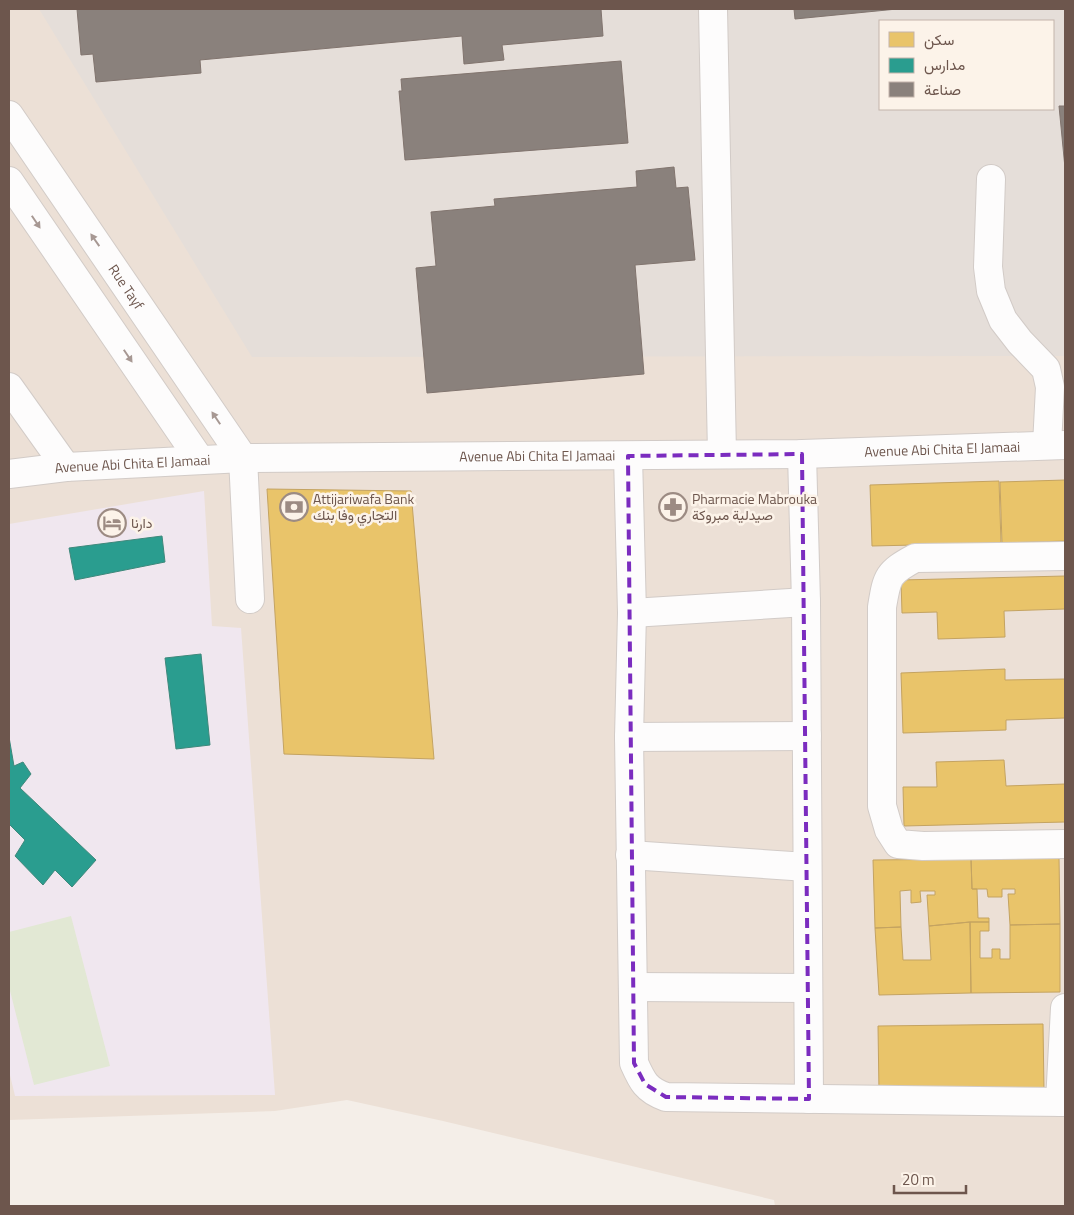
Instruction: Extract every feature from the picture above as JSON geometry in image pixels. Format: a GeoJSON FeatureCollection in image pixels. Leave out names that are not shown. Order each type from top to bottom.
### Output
{"type":"FeatureCollection","features":[{"type":"Feature","properties":{"kind":"street"},"geometry":{"type":"LineString","coordinates":[[713,9],[722,454]]}},
{"type":"Feature","properties":{"kind":"street","name":"Rue Tayf"},"geometry":{"type":"LineString","coordinates":[[9,114],[243,458]]}},
{"type":"Feature","properties":{"kind":"street"},"geometry":{"type":"LineString","coordinates":[[991,179],[988,267],[991,291],[1003,320],[1020,342],[1046,369],[1050,387],[1056,445]]}},
{"type":"Feature","properties":{"kind":"street"},"geometry":{"type":"LineString","coordinates":[[9,181],[200,460]]}},
{"type":"Feature","properties":{"kind":"street"},"geometry":{"type":"LineString","coordinates":[[9,386],[66,467]]}},
{"type":"Feature","properties":{"kind":"street","name":"Avenue Abi Chita El Jamaai"},"geometry":{"type":"LineString","coordinates":[[9,474],[66,467],[243,458],[802,454],[1056,445]]}},
{"type":"Feature","properties":{"kind":"street"},"geometry":{"type":"LineString","coordinates":[[802,454],[806,602],[809,1099]]}},
{"type":"Feature","properties":{"kind":"street"},"geometry":{"type":"LineString","coordinates":[[628,456],[632,613],[629,737],[632,987],[634,1063],[639,1076],[653,1092],[666,1097],[1062,1102],[1065,1008]]}},
{"type":"Feature","properties":{"kind":"street"},"geometry":{"type":"LineString","coordinates":[[243,458],[250,599]]}},
{"type":"Feature","properties":{"kind":"street"},"geometry":{"type":"LineString","coordinates":[[1065,556],[915,558],[895,569],[886,585],[882,608],[882,806],[889,830],[898,844],[923,846],[1065,844]]}},
{"type":"Feature","properties":{"kind":"street"},"geometry":{"type":"LineString","coordinates":[[632,613],[806,602]]}},
{"type":"Feature","properties":{"kind":"street"},"geometry":{"type":"LineString","coordinates":[[629,737],[807,736]]}},
{"type":"Feature","properties":{"kind":"street"},"geometry":{"type":"LineString","coordinates":[[630,856],[808,867]]}},
{"type":"Feature","properties":{"kind":"street"},"geometry":{"type":"LineString","coordinates":[[632,987],[808,988]]}},
{"type":"Feature","properties":{"kind":"highlighted area"},"geometry":{"type":"Polygon","coordinates":[[[802,454],[809,1099],[666,1097],[645,1084],[634,1063],[628,456],[802,454]]]}},
{"type":"Feature","properties":{"kind":"shaded area"},"geometry":{"type":"Polygon","coordinates":[[[9,9],[1065,9],[1065,1206],[775,1206],[774,1200],[347,1100],[275,1111],[9,1120],[9,9]]]}},
{"type":"Feature","properties":{"kind":"shaded area"},"geometry":{"type":"Polygon","coordinates":[[[39,9],[1065,9],[1065,356],[252,357],[39,9]]]}},
{"type":"Feature","properties":{"kind":"shaded area"},"geometry":{"type":"Polygon","coordinates":[[[204,491],[212,626],[241,628],[275,1095],[15,1096],[9,1071],[9,524],[204,491]]]}},
{"type":"Feature","properties":{"kind":"green space"},"geometry":{"type":"Polygon","coordinates":[[[71,916],[110,1066],[34,1085],[9,987],[9,932],[71,916]]]}},
{"type":"Feature","properties":{"kind":"building: سكن"},"geometry":{"type":"Polygon","coordinates":[[[1065,480],[1065,541],[1002,543],[1000,482],[1065,480]]]}},
{"type":"Feature","properties":{"kind":"building: سكن"},"geometry":{"type":"Polygon","coordinates":[[[999,481],[1001,543],[872,546],[870,485],[999,481]]]}},
{"type":"Feature","properties":{"kind":"building: سكن"},"geometry":{"type":"Polygon","coordinates":[[[267,489],[411,491],[434,759],[284,754],[267,489]]]}},
{"type":"Feature","properties":{"kind":"building: سكن"},"geometry":{"type":"Polygon","coordinates":[[[1065,576],[1065,609],[1004,611],[1005,637],[938,639],[937,612],[902,613],[901,580],[1065,576]]]}},
{"type":"Feature","properties":{"kind":"building: سكن"},"geometry":{"type":"Polygon","coordinates":[[[1005,669],[1005,680],[1065,679],[1065,718],[1006,720],[1006,730],[903,733],[901,673],[1005,669]]]}},
{"type":"Feature","properties":{"kind":"building: سكن"},"geometry":{"type":"Polygon","coordinates":[[[1004,760],[1006,786],[1065,784],[1065,822],[904,826],[903,787],[937,787],[936,762],[1004,760]]]}},
{"type":"Feature","properties":{"kind":"building: سكن"},"geometry":{"type":"Polygon","coordinates":[[[1059,856],[1060,924],[1010,925],[1008,894],[1015,894],[1015,889],[1002,889],[1002,897],[988,897],[987,889],[972,889],[971,859],[1059,856]]]}},
{"type":"Feature","properties":{"kind":"building: سكن"},"geometry":{"type":"Polygon","coordinates":[[[971,859],[972,889],[977,889],[978,918],[989,918],[989,922],[929,926],[927,895],[935,895],[935,891],[920,891],[921,902],[911,903],[911,890],[900,891],[901,927],[875,928],[873,860],[971,859]]]}},
{"type":"Feature","properties":{"kind":"building: سكن"},"geometry":{"type":"Polygon","coordinates":[[[970,922],[971,993],[879,995],[875,928],[901,927],[903,960],[931,960],[929,926],[970,922]]]}},
{"type":"Feature","properties":{"kind":"building: سكن"},"geometry":{"type":"Polygon","coordinates":[[[970,922],[989,922],[989,931],[980,931],[980,958],[992,958],[992,949],[1000,949],[1000,959],[1010,959],[1010,925],[1060,924],[1060,992],[971,993],[970,922]]]}},
{"type":"Feature","properties":{"kind":"building: سكن"},"geometry":{"type":"Polygon","coordinates":[[[1043,1024],[1044,1091],[879,1092],[878,1026],[1043,1024]]]}},
{"type":"Feature","properties":{"kind":"building: مدارس"},"geometry":{"type":"Polygon","coordinates":[[[162,536],[165,562],[75,580],[69,548],[162,536]]]}},
{"type":"Feature","properties":{"kind":"building: مدارس"},"geometry":{"type":"Polygon","coordinates":[[[201,654],[210,745],[176,749],[165,658],[201,654]]]}},
{"type":"Feature","properties":{"kind":"building: مدارس"},"geometry":{"type":"Polygon","coordinates":[[[9,737],[14,766],[23,762],[31,774],[20,788],[96,860],[72,887],[55,870],[43,885],[15,856],[25,840],[9,824],[9,737]]]}},
{"type":"Feature","properties":{"kind":"building: صناعة"},"geometry":{"type":"Polygon","coordinates":[[[77,9],[601,9],[603,36],[502,45],[504,60],[464,64],[462,36],[200,60],[201,73],[96,82],[93,54],[81,55],[77,9]]]}},
{"type":"Feature","properties":{"kind":"building: صناعة"},"geometry":{"type":"Polygon","coordinates":[[[794,9],[897,9],[795,19],[794,9]]]}},
{"type":"Feature","properties":{"kind":"building: صناعة"},"geometry":{"type":"Polygon","coordinates":[[[621,61],[628,143],[405,160],[399,91],[402,91],[401,79],[621,61]]]}},
{"type":"Feature","properties":{"kind":"building: صناعة"},"geometry":{"type":"Polygon","coordinates":[[[1059,106],[1065,106],[1065,168],[1059,106]]]}},
{"type":"Feature","properties":{"kind":"building: صناعة"},"geometry":{"type":"Polygon","coordinates":[[[674,167],[676,188],[688,187],[695,260],[635,265],[644,374],[427,393],[416,268],[436,266],[431,212],[495,206],[494,199],[637,187],[636,171],[674,167]]]}},
{"type":"Feature","properties":{"kind":"place","name":"Attijariwafa Bank التجاري وفا بنك"},"geometry":{"type":"Point","coordinates":[294,507]}},
{"type":"Feature","properties":{"kind":"place","name":"Pharmacie Mabrouka صيدلية مبروكة"},"geometry":{"type":"Point","coordinates":[673,507]}},
{"type":"Feature","properties":{"kind":"place","name":"دارنا"},"geometry":{"type":"Point","coordinates":[112,523]}}]}
